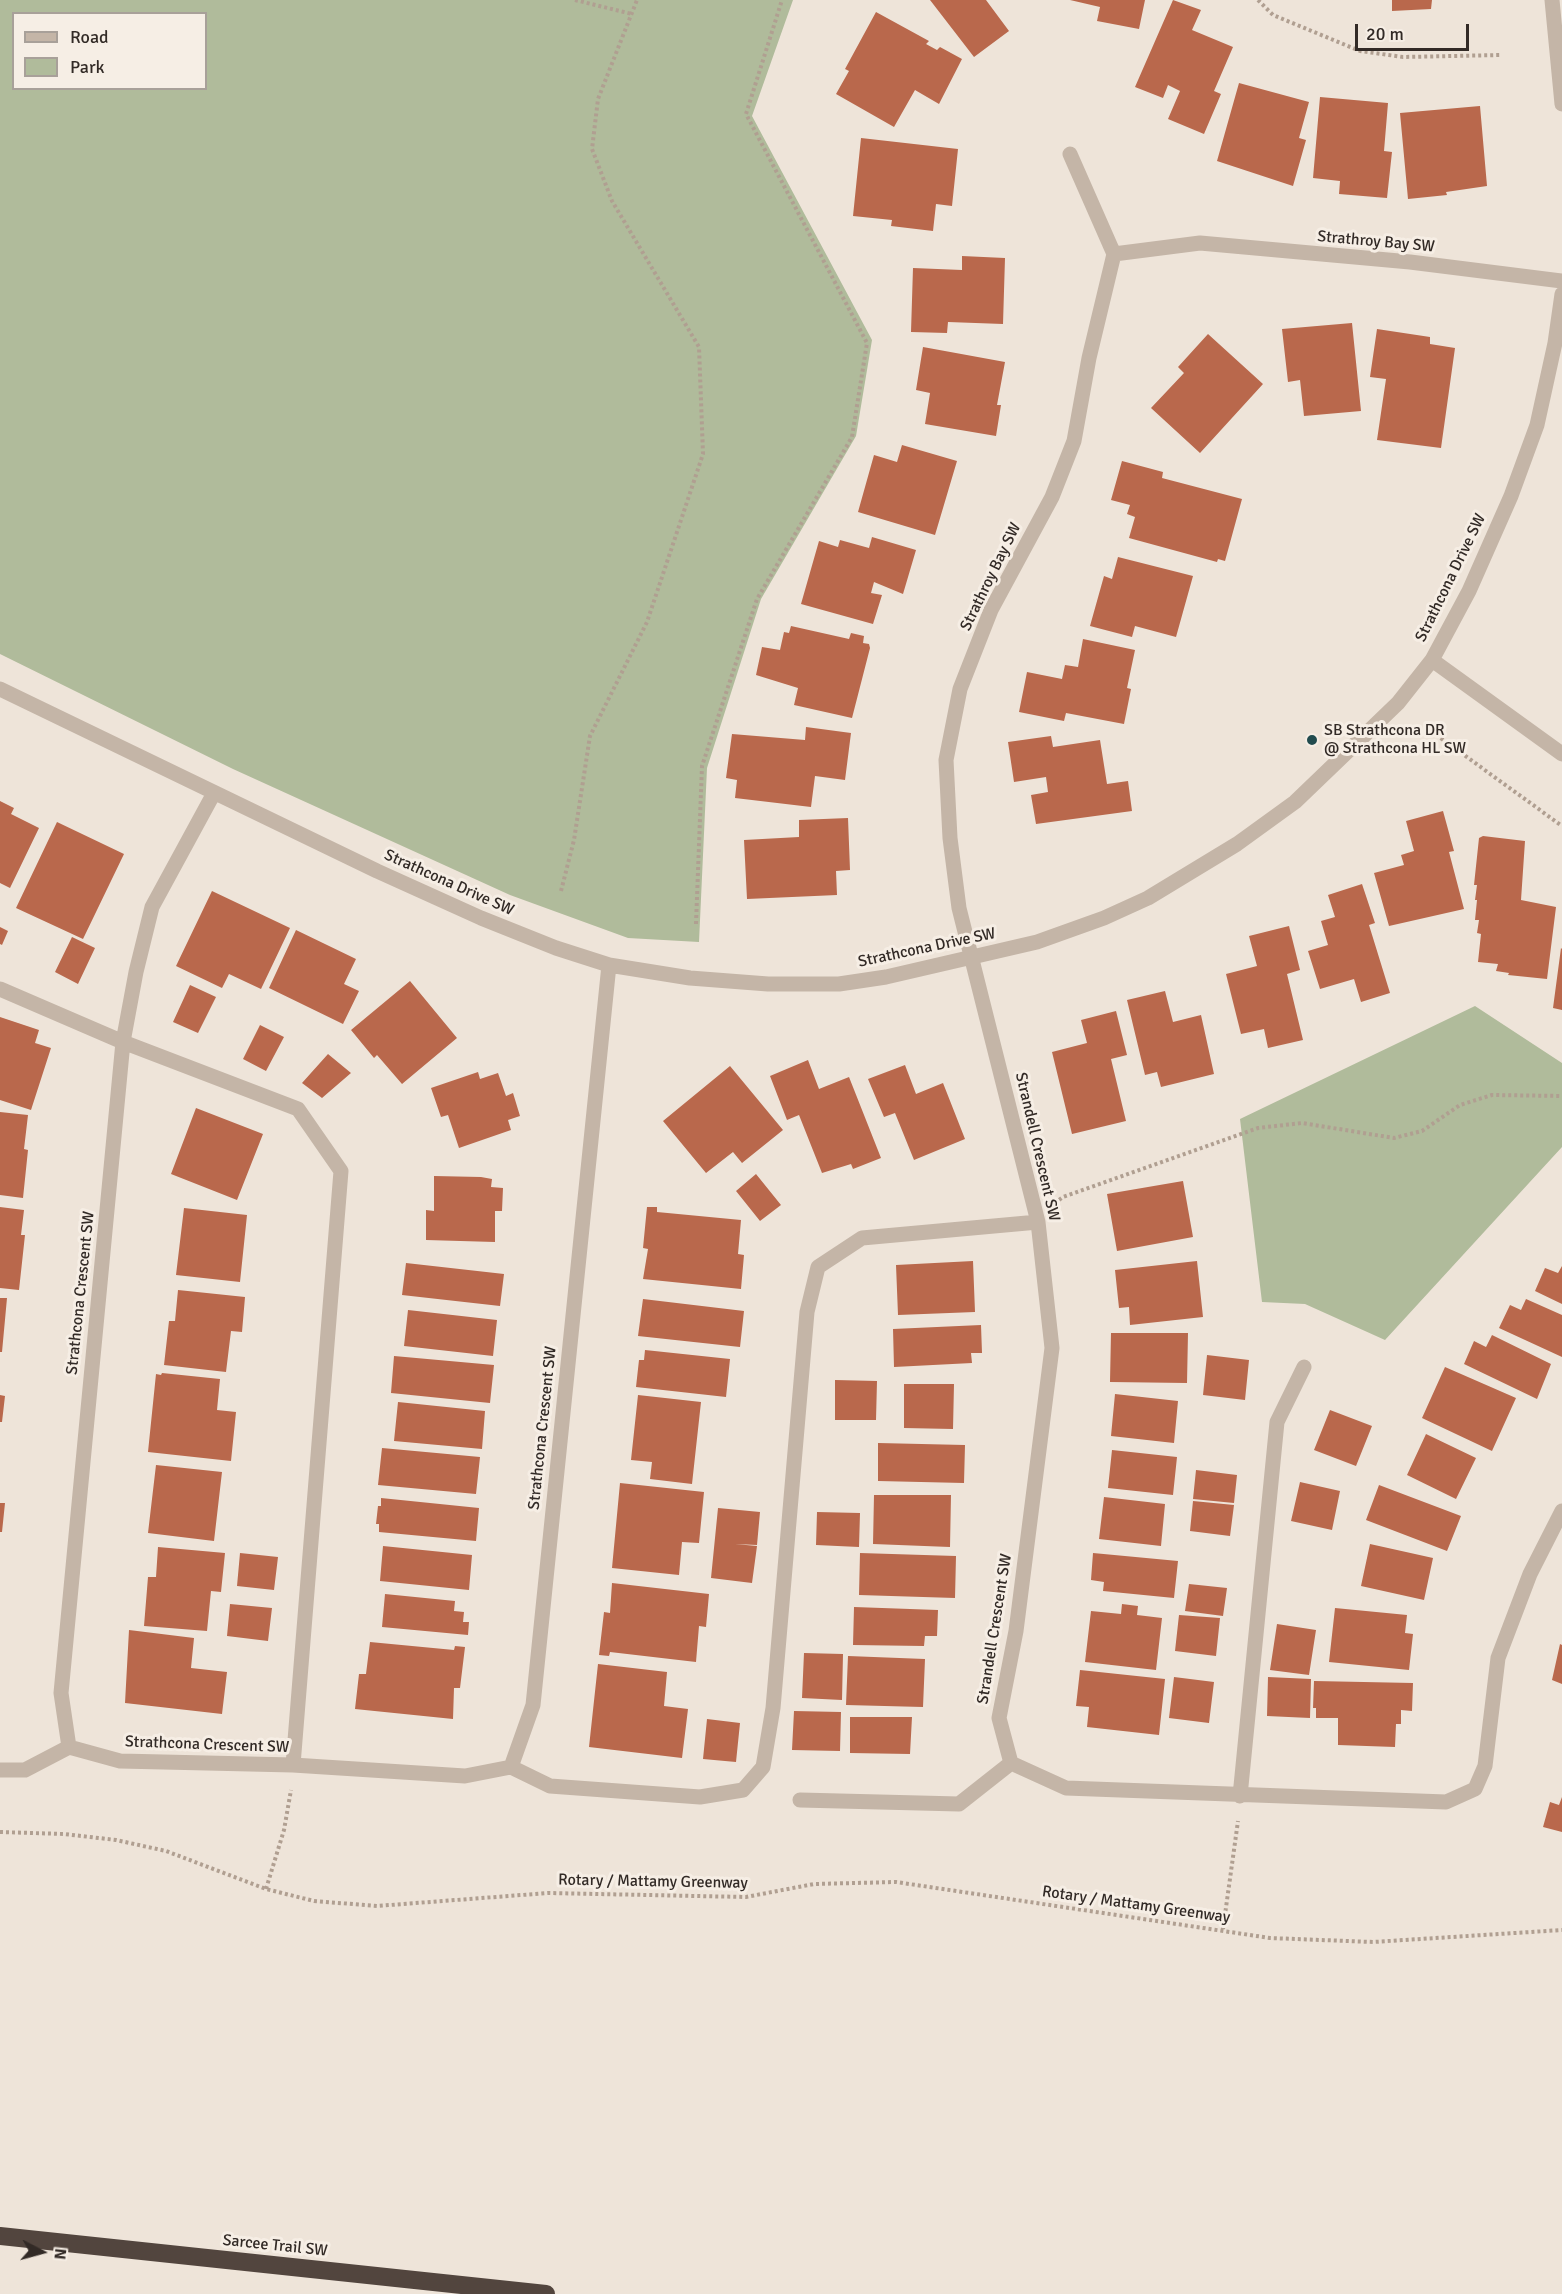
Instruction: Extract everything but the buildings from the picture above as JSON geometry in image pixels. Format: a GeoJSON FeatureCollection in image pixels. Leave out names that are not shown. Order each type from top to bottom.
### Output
{"type":"FeatureCollection","features":[{"type":"Feature","properties":{"kind":"highway","name":"Sarcee Trail SW"},"geometry":{"type":"LineString","coordinates":[[0,2236],[546,2294]]}},
{"type":"Feature","properties":{"kind":"street"},"geometry":{"type":"LineString","coordinates":[[1552,0],[1562,104]]}},
{"type":"Feature","properties":{"kind":"street"},"geometry":{"type":"LineString","coordinates":[[1070,154],[1114,254]]}},
{"type":"Feature","properties":{"kind":"street","name":"Strathroy Bay SW"},"geometry":{"type":"LineString","coordinates":[[970,958],[959,908],[950,838],[946,760],[960,689],[991,610],[1052,497],[1074,441],[1089,358],[1114,254],[1200,243],[1410,262],[1562,281]]}},
{"type":"Feature","properties":{"kind":"street","name":"Strathcona Drive SW"},"geometry":{"type":"LineString","coordinates":[[0,689],[480,918],[556,948],[609,965],[690,978],[768,984],[838,984],[886,977],[1037,942],[1104,918],[1148,898],[1237,844],[1295,802],[1398,703],[1432,660],[1469,591],[1511,496],[1537,424],[1555,343],[1562,294]]}},
{"type":"Feature","properties":{"kind":"street"},"geometry":{"type":"LineString","coordinates":[[1432,660],[1562,754]]}},
{"type":"Feature","properties":{"kind":"street","name":"Strathcona Crescent SW"},"geometry":{"type":"LineString","coordinates":[[214,793],[152,907],[136,972],[123,1042],[61,1693],[69,1747],[120,1761],[293,1765],[465,1776],[511,1767],[533,1705],[609,965]]}},
{"type":"Feature","properties":{"kind":"street","name":"Strandell Crescent SW"},"geometry":{"type":"LineString","coordinates":[[970,958],[988,1018],[1038,1222],[1052,1348],[1016,1631],[999,1718],[1011,1763]]}},
{"type":"Feature","properties":{"kind":"street"},"geometry":{"type":"LineString","coordinates":[[0,988],[123,1042],[298,1109],[341,1171],[293,1765]]}},
{"type":"Feature","properties":{"kind":"street"},"geometry":{"type":"LineString","coordinates":[[511,1767],[550,1786],[700,1797],[743,1790],[763,1767],[773,1708],[807,1312],[818,1267],[862,1238],[1038,1222]]}},
{"type":"Feature","properties":{"kind":"street"},"geometry":{"type":"LineString","coordinates":[[1240,1796],[1277,1422],[1304,1367]]}},
{"type":"Feature","properties":{"kind":"street"},"geometry":{"type":"LineString","coordinates":[[800,1800],[959,1804],[1011,1763],[1066,1788],[1446,1802],[1475,1790],[1485,1766],[1498,1658],[1530,1574],[1562,1511]]}},
{"type":"Feature","properties":{"kind":"street"},"geometry":{"type":"LineString","coordinates":[[0,1770],[25,1770],[69,1747]]}},
{"type":"Feature","properties":{"kind":"path"},"geometry":{"type":"LineString","coordinates":[[575,0],[632,14]]}},
{"type":"Feature","properties":{"kind":"path"},"geometry":{"type":"LineString","coordinates":[[561,891],[574,840],[590,736],[647,622],[704,454],[699,347],[612,201],[592,149],[598,99],[638,0]]}},
{"type":"Feature","properties":{"kind":"path"},"geometry":{"type":"LineString","coordinates":[[696,924],[702,766],[757,599],[852,437],[867,343],[746,114],[782,0]]}},
{"type":"Feature","properties":{"kind":"path"},"geometry":{"type":"LineString","coordinates":[[1258,0],[1273,15],[1360,51],[1403,57],[1502,55]]}},
{"type":"Feature","properties":{"kind":"path"},"geometry":{"type":"LineString","coordinates":[[1431,731],[1562,826]]}},
{"type":"Feature","properties":{"kind":"path"},"geometry":{"type":"LineString","coordinates":[[1038,1222],[1063,1197],[1258,1128],[1302,1123],[1394,1138],[1422,1131],[1460,1105],[1492,1095],[1562,1096]]}},
{"type":"Feature","properties":{"kind":"path"},"geometry":{"type":"LineString","coordinates":[[266,1889],[285,1830],[293,1765]]}},
{"type":"Feature","properties":{"kind":"path"},"geometry":{"type":"LineString","coordinates":[[1223,1929],[1240,1796]]}},
{"type":"Feature","properties":{"kind":"path","name":"Rotary / Mattamy Greenway"},"geometry":{"type":"LineString","coordinates":[[0,1832],[64,1834],[116,1840],[166,1851],[266,1889],[314,1901],[377,1906],[548,1893],[746,1897],[814,1884],[896,1882],[958,1889],[1078,1911],[1223,1929],[1270,1938],[1373,1942],[1562,1930]]}},
{"type":"Feature","properties":{"kind":"green space"},"geometry":{"type":"Polygon","coordinates":[[[0,0],[793,0],[752,116],[872,340],[856,436],[761,599],[707,768],[699,942],[628,938],[510,895],[233,769],[0,654],[0,0]]]}},
{"type":"Feature","properties":{"kind":"green space"},"geometry":{"type":"Polygon","coordinates":[[[1475,1006],[1562,1063],[1562,1147],[1385,1340],[1305,1304],[1262,1302],[1240,1119],[1475,1006]]]}},
{"type":"Feature","properties":{"kind":"place","name":"SB Strathcona DR @ Strathcona HL SW"},"geometry":{"type":"Point","coordinates":[1312,740]}}]}
